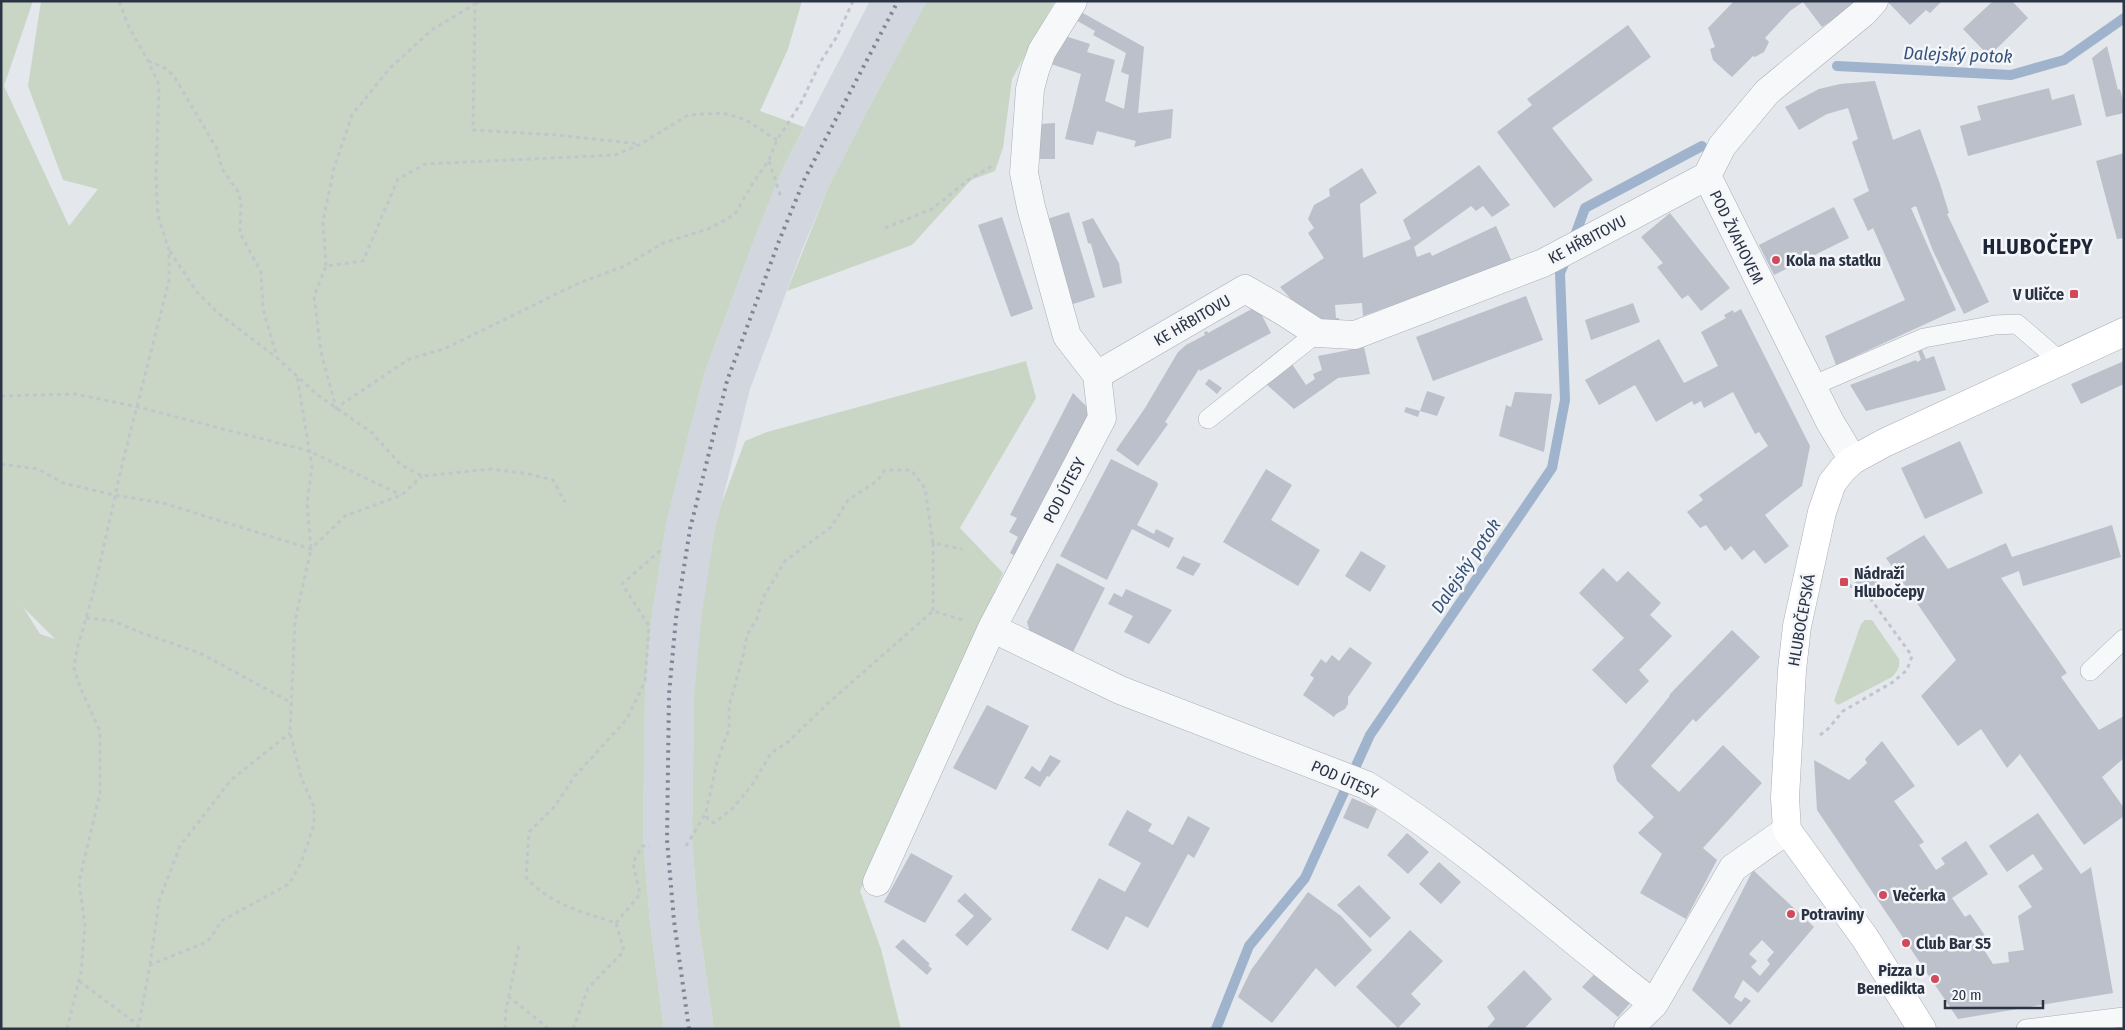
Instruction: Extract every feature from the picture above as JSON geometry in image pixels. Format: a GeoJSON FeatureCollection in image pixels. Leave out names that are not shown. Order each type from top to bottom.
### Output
{"type":"FeatureCollection","features":[{"type":"Feature","properties":{"kind":"street"},"geometry":{"type":"LineString","coordinates":[[1073,1],[1042,51],[1035,70],[1030,89],[1024,173],[1031,207],[1067,336],[1097,375]]}},
{"type":"Feature","properties":{"kind":"street","name":"POD ŽVAHOVEM"},"geometry":{"type":"LineString","coordinates":[[1853,460],[1830,422],[1707,176],[1722,146],[1766,92],[1864,13],[1874,1]]}},
{"type":"Feature","properties":{"kind":"street","name":"KE HŘBITOVU"},"geometry":{"type":"LineString","coordinates":[[1097,375],[1245,289],[1317,333],[1355,335],[1543,263],[1707,176]]}},
{"type":"Feature","properties":{"kind":"street","name":"HLUBOČEPSKÁ"},"geometry":{"type":"LineString","coordinates":[[1787,830],[1785,798],[1788,712],[1797,626],[1822,512],[1836,477],[1853,460],[1884,443],[2124,332]]}},
{"type":"Feature","properties":{"kind":"street","name":"POD ÚTESY"},"geometry":{"type":"LineString","coordinates":[[877,882],[992,628],[1102,418],[1097,375]]}},
{"type":"Feature","properties":{"kind":"street","name":"POD ÚTESY"},"geometry":{"type":"LineString","coordinates":[[992,628],[1120,690],[1366,785],[1399,805],[1453,843],[1654,1004]]}},
{"type":"Feature","properties":{"kind":"street"},"geometry":{"type":"LineString","coordinates":[[1628,1029],[1654,1004],[1733,868],[1787,830],[1865,938],[1922,1029]]}},
{"type":"Feature","properties":{"kind":"lane"},"geometry":{"type":"LineString","coordinates":[[1812,386],[1924,338],[1995,325],[2017,324],[2060,361]]}},
{"type":"Feature","properties":{"kind":"lane"},"geometry":{"type":"LineString","coordinates":[[1208,419],[1317,333]]}},
{"type":"Feature","properties":{"kind":"lane"},"geometry":{"type":"LineString","coordinates":[[2090,671],[2124,639]]}},
{"type":"Feature","properties":{"kind":"lane"},"geometry":{"type":"LineString","coordinates":[[2026,1029],[2124,1017]]}},
{"type":"Feature","properties":{"kind":"path"},"geometry":{"type":"LineString","coordinates":[[119,1],[128,25],[159,85],[156,178],[158,216],[170,250],[196,291],[218,313],[277,358],[319,396],[371,432],[401,465],[422,476],[491,469],[530,474],[554,480],[565,502]]}},
{"type":"Feature","properties":{"kind":"path"},"geometry":{"type":"LineString","coordinates":[[336,408],[322,352],[314,296],[326,266],[323,221],[334,168],[352,115],[397,61],[433,28],[482,1]]}},
{"type":"Feature","properties":{"kind":"path"},"geometry":{"type":"LineString","coordinates":[[336,408],[409,359],[444,349],[579,283],[625,266],[663,243],[711,228],[735,214],[754,181],[769,160],[777,140],[801,103],[821,61],[836,38],[853,1]]}},
{"type":"Feature","properties":{"kind":"path"},"geometry":{"type":"LineString","coordinates":[[475,4],[473,130],[556,135],[641,144]]}},
{"type":"Feature","properties":{"kind":"path"},"geometry":{"type":"LineString","coordinates":[[148,61],[166,68],[174,76],[217,149],[222,169],[239,193],[241,204],[240,233],[261,272],[264,308],[277,358]]}},
{"type":"Feature","properties":{"kind":"path"},"geometry":{"type":"LineString","coordinates":[[326,266],[364,261],[398,179],[425,164],[616,155],[641,144],[688,115],[722,113],[746,120],[777,140]]}},
{"type":"Feature","properties":{"kind":"path"},"geometry":{"type":"LineString","coordinates":[[885,228],[932,209],[971,178],[1001,161],[1025,157]]}},
{"type":"Feature","properties":{"kind":"path"},"geometry":{"type":"LineString","coordinates":[[769,160],[781,197]]}},
{"type":"Feature","properties":{"kind":"path"},"geometry":{"type":"LineString","coordinates":[[67,1029],[79,981],[85,926],[79,882],[100,793],[100,731],[80,687],[74,668],[114,496],[170,281],[170,250]]}},
{"type":"Feature","properties":{"kind":"path"},"geometry":{"type":"LineString","coordinates":[[150,965],[207,942],[223,920],[288,884],[301,863],[314,825],[314,807],[301,777],[290,733],[295,621],[311,549],[307,504],[312,466],[297,376]]}},
{"type":"Feature","properties":{"kind":"path"},"geometry":{"type":"LineString","coordinates":[[1,396],[75,394],[138,407],[309,451],[402,495]]}},
{"type":"Feature","properties":{"kind":"path"},"geometry":{"type":"LineString","coordinates":[[1,464],[38,470],[63,483],[114,496],[163,503],[311,549]]}},
{"type":"Feature","properties":{"kind":"path"},"geometry":{"type":"LineString","coordinates":[[686,846],[706,812],[717,762],[729,729],[729,706],[743,657],[747,635],[757,618],[763,598],[784,561],[831,527],[848,500],[877,481],[885,470],[911,470],[925,488],[933,543],[933,611],[874,665],[826,705],[788,742],[771,753],[752,785],[732,809],[714,823],[708,819],[706,812]]}},
{"type":"Feature","properties":{"kind":"path"},"geometry":{"type":"LineString","coordinates":[[311,549],[345,516],[402,495],[422,476]]}},
{"type":"Feature","properties":{"kind":"path"},"geometry":{"type":"LineString","coordinates":[[933,543],[962,549]]}},
{"type":"Feature","properties":{"kind":"path"},"geometry":{"type":"LineString","coordinates":[[616,923],[566,907],[538,890],[526,877],[529,832],[554,807],[575,776],[627,718],[645,681],[649,626],[622,584],[661,550]]}},
{"type":"Feature","properties":{"kind":"path"},"geometry":{"type":"LineString","coordinates":[[1812,740],[1828,729],[1842,711],[1893,682],[1908,670],[1912,656],[1870,598],[1846,583]]}},
{"type":"Feature","properties":{"kind":"path"},"geometry":{"type":"LineString","coordinates":[[933,611],[992,628]]}},
{"type":"Feature","properties":{"kind":"path"},"geometry":{"type":"LineString","coordinates":[[86,618],[114,621],[139,632],[200,653],[292,703]]}},
{"type":"Feature","properties":{"kind":"path"},"geometry":{"type":"LineString","coordinates":[[79,981],[138,1027],[150,965],[159,902],[180,846],[231,780],[290,733]]}},
{"type":"Feature","properties":{"kind":"path"},"geometry":{"type":"LineString","coordinates":[[616,923],[640,894],[633,863],[642,846],[650,846]]}},
{"type":"Feature","properties":{"kind":"path"},"geometry":{"type":"LineString","coordinates":[[573,1029],[588,988],[624,951],[616,923]]}},
{"type":"Feature","properties":{"kind":"path"},"geometry":{"type":"LineString","coordinates":[[505,1029],[508,996],[518,945]]}},
{"type":"Feature","properties":{"kind":"path"},"geometry":{"type":"LineString","coordinates":[[508,996],[549,1029]]}},
{"type":"Feature","properties":{"kind":"shaded area"},"geometry":{"type":"Polygon","coordinates":[[[870,1],[927,1],[828,188],[802,250],[750,389],[714,534],[694,696],[692,839],[698,918],[714,1029],[664,1029],[650,923],[643,840],[645,693],[652,615],[666,524],[704,374],[757,232],[783,168],[870,1]]]}},
{"type":"Feature","properties":{"kind":"green space"},"geometry":{"type":"Polygon","coordinates":[[[1,1],[33,1],[4,86],[69,226],[98,189],[63,180],[28,86],[41,1],[802,1],[788,49],[760,111],[804,127],[783,168],[757,232],[704,374],[666,524],[652,615],[645,693],[643,840],[650,923],[664,1029],[1,1029],[1,1]],[[23,607],[40,634],[55,639],[23,607]]]}},
{"type":"Feature","properties":{"kind":"green space"},"geometry":{"type":"Polygon","coordinates":[[[927,1],[1055,1],[1012,79],[1003,148],[995,171],[971,180],[912,245],[787,291],[828,188],[927,1]]]}},
{"type":"Feature","properties":{"kind":"green space"},"geometry":{"type":"Polygon","coordinates":[[[1026,361],[1036,398],[960,528],[1003,573],[860,891],[881,949],[901,1029],[714,1029],[698,918],[692,839],[694,696],[701,621],[714,534],[721,505],[745,441],[767,432],[1026,361]]]}},
{"type":"Feature","properties":{"kind":"green space"},"geometry":{"type":"Polygon","coordinates":[[[1865,620],[1872,620],[1899,659],[1899,667],[1892,677],[1838,705],[1834,701],[1861,624],[1865,620]]]}},
{"type":"Feature","properties":{"kind":"building"},"geometry":{"type":"Polygon","coordinates":[[[1734,1],[1861,1],[1822,27],[1803,2],[1790,11],[1765,38],[1769,42],[1764,52],[1755,57],[1753,56],[1732,77],[1713,60],[1710,49],[1715,47],[1708,28],[1734,1]]]}},
{"type":"Feature","properties":{"kind":"building"},"geometry":{"type":"Polygon","coordinates":[[[1887,1],[1942,1],[1930,13],[1926,10],[1910,25],[1887,1]]]}},
{"type":"Feature","properties":{"kind":"building"},"geometry":{"type":"Polygon","coordinates":[[[1993,1],[2012,1],[2028,18],[1989,56],[1963,29],[1993,1]]]}},
{"type":"Feature","properties":{"kind":"building"},"geometry":{"type":"Polygon","coordinates":[[[1081,12],[1144,47],[1138,113],[1173,109],[1171,138],[1134,147],[1136,141],[1097,131],[1093,145],[1065,139],[1081,74],[1051,64],[1065,36],[1090,44],[1087,52],[1115,60],[1105,101],[1124,109],[1129,75],[1121,72],[1126,53],[1093,35],[1095,31],[1074,19],[1081,12]]]}},
{"type":"Feature","properties":{"kind":"building"},"geometry":{"type":"Polygon","coordinates":[[[1628,25],[1651,57],[1552,128],[1593,180],[1554,208],[1497,132],[1532,105],[1527,99],[1628,25]]]}},
{"type":"Feature","properties":{"kind":"building"},"geometry":{"type":"Polygon","coordinates":[[[2107,46],[2118,90],[2120,89],[2124,104],[2124,113],[2106,117],[2092,58],[2107,46]]]}},
{"type":"Feature","properties":{"kind":"building"},"geometry":{"type":"Polygon","coordinates":[[[1875,81],[1893,140],[1920,129],[1940,184],[1949,213],[1947,214],[1989,302],[1964,314],[1933,251],[1916,206],[1911,208],[1956,310],[1836,365],[1825,336],[1905,300],[1873,228],[1868,231],[1853,199],[1869,191],[1852,142],[1858,139],[1848,108],[1827,114],[1799,130],[1785,107],[1819,89],[1840,84],[1875,81]]]}},
{"type":"Feature","properties":{"kind":"building"},"geometry":{"type":"Polygon","coordinates":[[[2049,88],[2052,100],[2074,94],[2082,125],[1968,156],[1960,126],[1981,120],[1977,106],[2049,88]]]}},
{"type":"Feature","properties":{"kind":"building"},"geometry":{"type":"Polygon","coordinates":[[[1055,123],[1055,159],[1040,159],[1039,124],[1055,123]]]}},
{"type":"Feature","properties":{"kind":"building"},"geometry":{"type":"Polygon","coordinates":[[[2124,153],[2124,238],[2117,239],[2096,161],[2124,153]]]}},
{"type":"Feature","properties":{"kind":"building"},"geometry":{"type":"Polygon","coordinates":[[[1479,165],[1510,205],[1492,217],[1483,206],[1476,211],[1471,206],[1414,247],[1417,257],[1430,252],[1432,256],[1496,226],[1512,262],[1363,316],[1362,303],[1335,305],[1336,318],[1339,318],[1339,320],[1323,320],[1310,316],[1301,310],[1280,287],[1324,258],[1308,233],[1314,228],[1308,219],[1314,205],[1330,196],[1329,189],[1362,168],[1377,193],[1360,204],[1363,258],[1411,239],[1403,220],[1479,165]]]}},
{"type":"Feature","properties":{"kind":"building"},"geometry":{"type":"Polygon","coordinates":[[[1834,207],[1849,238],[1774,275],[1759,245],[1834,207]]]}},
{"type":"Feature","properties":{"kind":"building"},"geometry":{"type":"Polygon","coordinates":[[[1069,212],[1095,297],[1070,305],[1047,219],[1069,212]]]}},
{"type":"Feature","properties":{"kind":"building"},"geometry":{"type":"Polygon","coordinates":[[[1670,213],[1730,288],[1701,311],[1688,295],[1682,299],[1657,267],[1663,263],[1641,237],[1670,213]]]}},
{"type":"Feature","properties":{"kind":"building"},"geometry":{"type":"Polygon","coordinates":[[[1002,217],[1033,309],[1011,317],[978,225],[1002,217]]]}},
{"type":"Feature","properties":{"kind":"building"},"geometry":{"type":"Polygon","coordinates":[[[1093,218],[1119,263],[1122,283],[1103,288],[1091,244],[1088,243],[1082,222],[1093,218]]]}},
{"type":"Feature","properties":{"kind":"building"},"geometry":{"type":"Polygon","coordinates":[[[1526,296],[1543,340],[1433,381],[1416,337],[1526,296]]]}},
{"type":"Feature","properties":{"kind":"building"},"geometry":{"type":"Polygon","coordinates":[[[1633,303],[1640,322],[1591,340],[1585,320],[1633,303]]]}},
{"type":"Feature","properties":{"kind":"building"},"geometry":{"type":"Polygon","coordinates":[[[1257,306],[1271,333],[1200,371],[1199,369],[1165,422],[1168,424],[1138,466],[1116,450],[1145,408],[1178,352],[1186,345],[1205,335],[1204,332],[1207,331],[1208,333],[1257,306]]]}},
{"type":"Feature","properties":{"kind":"building"},"geometry":{"type":"Polygon","coordinates":[[[1741,309],[1810,446],[1802,486],[1765,515],[1789,546],[1765,564],[1754,550],[1742,560],[1731,546],[1725,551],[1706,525],[1700,528],[1687,512],[1703,500],[1699,495],[1768,446],[1759,432],[1755,434],[1733,392],[1704,408],[1701,401],[1694,405],[1692,401],[1656,422],[1635,385],[1599,405],[1585,380],[1659,339],[1684,383],[1718,366],[1701,332],[1726,318],[1724,315],[1733,310],[1734,313],[1741,309]]]}},
{"type":"Feature","properties":{"kind":"building"},"geometry":{"type":"Polygon","coordinates":[[[1364,347],[1370,374],[1338,378],[1294,409],[1266,384],[1292,364],[1306,385],[1315,379],[1313,374],[1322,370],[1318,356],[1364,347]]]}},
{"type":"Feature","properties":{"kind":"building"},"geometry":{"type":"Polygon","coordinates":[[[1922,350],[1926,359],[1934,356],[1946,390],[1866,411],[1850,385],[1916,360],[1917,362],[1921,360],[1918,351],[1922,350]]]}},
{"type":"Feature","properties":{"kind":"building"},"geometry":{"type":"Polygon","coordinates":[[[2124,361],[2124,384],[2081,404],[2071,384],[2124,361]]]}},
{"type":"Feature","properties":{"kind":"building"},"geometry":{"type":"Polygon","coordinates":[[[1209,379],[1222,388],[1217,394],[1205,384],[1209,379]]]}},
{"type":"Feature","properties":{"kind":"building"},"geometry":{"type":"Polygon","coordinates":[[[1427,391],[1445,397],[1437,416],[1420,411],[1427,391]]]}},
{"type":"Feature","properties":{"kind":"building"},"geometry":{"type":"Polygon","coordinates":[[[1515,392],[1552,394],[1544,452],[1499,436],[1506,405],[1511,407],[1515,392]]]}},
{"type":"Feature","properties":{"kind":"building"},"geometry":{"type":"Polygon","coordinates":[[[1073,393],[1089,409],[1087,424],[1019,558],[1010,553],[1018,537],[1009,532],[1017,518],[1010,515],[1073,393]]]}},
{"type":"Feature","properties":{"kind":"building"},"geometry":{"type":"Polygon","coordinates":[[[1406,407],[1420,411],[1418,417],[1404,412],[1406,407]]]}},
{"type":"Feature","properties":{"kind":"building"},"geometry":{"type":"Polygon","coordinates":[[[1960,441],[1983,493],[1925,519],[1901,468],[1960,441]]]}},
{"type":"Feature","properties":{"kind":"building"},"geometry":{"type":"Polygon","coordinates":[[[1111,459],[1157,482],[1158,485],[1137,525],[1154,534],[1156,529],[1174,538],[1169,548],[1132,529],[1107,580],[1060,556],[1111,459]]]}},
{"type":"Feature","properties":{"kind":"building"},"geometry":{"type":"Polygon","coordinates":[[[1266,469],[1292,485],[1271,520],[1320,550],[1298,586],[1223,542],[1266,469]]]}},
{"type":"Feature","properties":{"kind":"building"},"geometry":{"type":"Polygon","coordinates":[[[2112,525],[2121,557],[2023,586],[2019,571],[2001,578],[2067,673],[2061,677],[2099,730],[2124,716],[2124,758],[2102,777],[2124,808],[2124,816],[2084,845],[2020,754],[2007,768],[1981,729],[1958,746],[1921,696],[1956,660],[1886,558],[1924,535],[1948,569],[2006,543],[2012,557],[2112,525]]]}},
{"type":"Feature","properties":{"kind":"building"},"geometry":{"type":"Polygon","coordinates":[[[1361,551],[1386,566],[1370,592],[1345,576],[1361,551]]]}},
{"type":"Feature","properties":{"kind":"building"},"geometry":{"type":"Polygon","coordinates":[[[1183,556],[1201,564],[1193,576],[1176,568],[1183,556]]]}},
{"type":"Feature","properties":{"kind":"building"},"geometry":{"type":"Polygon","coordinates":[[[1057,563],[1105,588],[1071,656],[1031,636],[1027,622],[1057,563]]]}},
{"type":"Feature","properties":{"kind":"building"},"geometry":{"type":"Polygon","coordinates":[[[1603,568],[1617,582],[1628,571],[1661,603],[1650,615],[1672,636],[1639,670],[1649,681],[1626,704],[1592,670],[1624,638],[1579,593],[1603,568]]]}},
{"type":"Feature","properties":{"kind":"building"},"geometry":{"type":"Polygon","coordinates":[[[1861,573],[1886,587],[1880,597],[1855,583],[1861,573]]]}},
{"type":"Feature","properties":{"kind":"building"},"geometry":{"type":"Polygon","coordinates":[[[1126,589],[1172,610],[1149,644],[1124,632],[1133,616],[1108,604],[1114,593],[1122,597],[1126,589]]]}},
{"type":"Feature","properties":{"kind":"building"},"geometry":{"type":"Polygon","coordinates":[[[1732,630],[1760,657],[1696,722],[1693,719],[1651,766],[1679,792],[1723,745],[1762,783],[1703,848],[1717,860],[1686,919],[1640,893],[1662,854],[1638,833],[1654,817],[1617,781],[1613,766],[1670,694],[1732,630]]]}},
{"type":"Feature","properties":{"kind":"building"},"geometry":{"type":"Polygon","coordinates":[[[1350,647],[1372,663],[1348,697],[1348,704],[1345,709],[1334,717],[1303,695],[1314,678],[1310,675],[1321,659],[1326,663],[1332,655],[1339,661],[1350,647]]]}},
{"type":"Feature","properties":{"kind":"building"},"geometry":{"type":"Polygon","coordinates":[[[987,705],[1029,726],[996,790],[953,768],[987,705]]]}},
{"type":"Feature","properties":{"kind":"building"},"geometry":{"type":"Polygon","coordinates":[[[1882,741],[1915,786],[1894,801],[1924,842],[1919,845],[1936,870],[1945,864],[1941,858],[1966,841],[1988,874],[1952,898],[1965,917],[1970,914],[1986,937],[1979,942],[1993,964],[2009,962],[2008,952],[2024,950],[2018,916],[2032,907],[2018,886],[2043,869],[2033,854],[2007,872],[1989,846],[2038,813],[2081,874],[2091,867],[2113,993],[1958,1019],[1817,810],[1814,760],[1849,780],[1867,763],[1865,759],[1882,741]]]}},
{"type":"Feature","properties":{"kind":"building"},"geometry":{"type":"Polygon","coordinates":[[[1050,755],[1061,761],[1040,787],[1024,778],[1032,766],[1040,772],[1050,755]]]}},
{"type":"Feature","properties":{"kind":"building"},"geometry":{"type":"Polygon","coordinates":[[[1352,798],[1377,809],[1368,829],[1343,818],[1352,798]]]}},
{"type":"Feature","properties":{"kind":"building"},"geometry":{"type":"Polygon","coordinates":[[[1127,810],[1152,824],[1148,831],[1173,845],[1188,816],[1210,828],[1194,858],[1188,854],[1148,928],[1126,916],[1108,950],[1071,930],[1099,878],[1125,892],[1141,863],[1108,845],[1127,810]]]}},
{"type":"Feature","properties":{"kind":"building"},"geometry":{"type":"Polygon","coordinates":[[[1407,833],[1429,852],[1408,874],[1387,855],[1407,833]]]}},
{"type":"Feature","properties":{"kind":"building"},"geometry":{"type":"Polygon","coordinates":[[[911,853],[953,876],[925,923],[884,902],[911,853]]]}},
{"type":"Feature","properties":{"kind":"building"},"geometry":{"type":"Polygon","coordinates":[[[1439,862],[1461,882],[1441,904],[1419,884],[1439,862]]]}},
{"type":"Feature","properties":{"kind":"building"},"geometry":{"type":"Polygon","coordinates":[[[1753,870],[1814,927],[1758,993],[1743,980],[1734,997],[1741,1002],[1745,997],[1751,1001],[1730,1025],[1692,990],[1753,870]],[[1762,940],[1749,954],[1757,961],[1751,967],[1760,976],[1770,964],[1767,960],[1774,952],[1762,940]]]}},
{"type":"Feature","properties":{"kind":"building"},"geometry":{"type":"Polygon","coordinates":[[[1359,885],[1391,918],[1370,938],[1337,905],[1359,885]]]}},
{"type":"Feature","properties":{"kind":"building"},"geometry":{"type":"Polygon","coordinates":[[[1308,892],[1341,916],[1372,950],[1335,987],[1316,968],[1272,1023],[1238,997],[1251,970],[1308,892]]]}},
{"type":"Feature","properties":{"kind":"building"},"geometry":{"type":"Polygon","coordinates":[[[965,893],[992,919],[967,946],[955,935],[974,916],[957,901],[965,893]]]}},
{"type":"Feature","properties":{"kind":"building"},"geometry":{"type":"Polygon","coordinates":[[[1410,930],[1443,961],[1411,994],[1421,1004],[1398,1028],[1356,987],[1410,930]]]}},
{"type":"Feature","properties":{"kind":"building"},"geometry":{"type":"Polygon","coordinates":[[[903,939],[930,964],[928,965],[932,969],[927,975],[895,947],[903,939]]]}},
{"type":"Feature","properties":{"kind":"building"},"geometry":{"type":"Polygon","coordinates":[[[1600,968],[1632,1001],[1618,1017],[1582,987],[1600,968]]]}},
{"type":"Feature","properties":{"kind":"building"},"geometry":{"type":"Polygon","coordinates":[[[1524,970],[1552,999],[1524,1029],[1486,1029],[1495,1019],[1487,1007],[1524,970]]]}},
{"type":"Feature","properties":{"kind":"waterway","name":"Dalejský potok"},"geometry":{"type":"LineString","coordinates":[[1837,66],[2011,75],[2064,60],[2124,18]]}},
{"type":"Feature","properties":{"kind":"waterway","name":"Dalejský potok"},"geometry":{"type":"LineString","coordinates":[[1573,241],[1585,208],[1702,146]]}},
{"type":"Feature","properties":{"kind":"waterway","name":"Dalejský potok"},"geometry":{"type":"LineString","coordinates":[[1216,1029],[1249,946],[1305,878],[1370,735],[1552,468],[1565,400],[1560,273],[1567,257]]}},
{"type":"Feature","properties":{"kind":"railway"},"geometry":{"type":"LineString","coordinates":[[689,1029],[674,921],[667,840],[669,694],[676,618],[690,529],[727,381],[779,241],[805,178],[898,1]]}},
{"type":"Feature","properties":{"kind":"place","name":"Kola na statku"},"geometry":{"type":"Point","coordinates":[1776,260]}},
{"type":"Feature","properties":{"kind":"place","name":"V Uličce"},"geometry":{"type":"Point","coordinates":[2074,294]}},
{"type":"Feature","properties":{"kind":"place","name":"Nádraží Hlubočepy"},"geometry":{"type":"Point","coordinates":[1844,582]}},
{"type":"Feature","properties":{"kind":"place","name":"Večerka"},"geometry":{"type":"Point","coordinates":[1883,895]}},
{"type":"Feature","properties":{"kind":"place","name":"Potraviny"},"geometry":{"type":"Point","coordinates":[1791,914]}},
{"type":"Feature","properties":{"kind":"place","name":"Club Bar S5"},"geometry":{"type":"Point","coordinates":[1906,943]}},
{"type":"Feature","properties":{"kind":"place","name":"Pizza U Benedikta"},"geometry":{"type":"Point","coordinates":[1935,979]}},
{"type":"Feature","properties":{"kind":"district","name":"HLUBOČEPY"},"geometry":{"type":"Point","coordinates":[2038,247]}}]}
